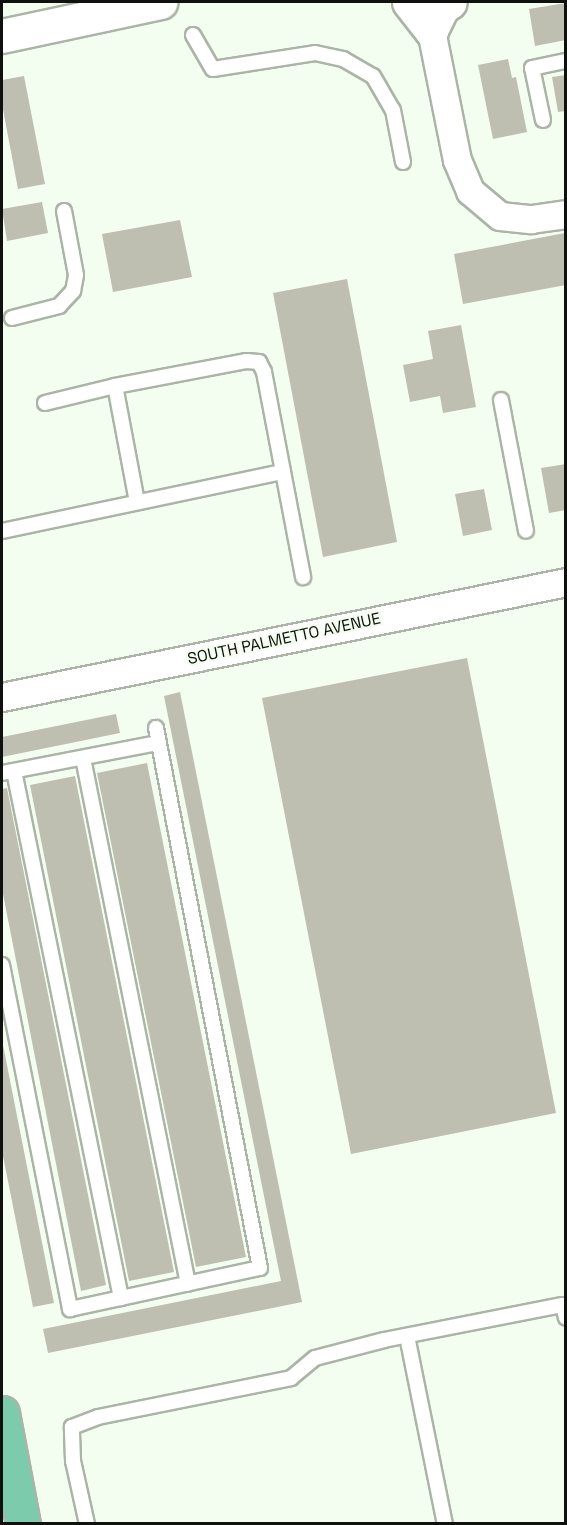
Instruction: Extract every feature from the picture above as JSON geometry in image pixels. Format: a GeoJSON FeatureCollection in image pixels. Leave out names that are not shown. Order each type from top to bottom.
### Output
{"type":"FeatureCollection","features":[{"type":"Feature","properties":{"kind":"main road"},"geometry":{"type":"LineString","coordinates":[[2,36],[160,2]]}},
{"type":"Feature","properties":{"kind":"main road"},"geometry":{"type":"LineString","coordinates":[[409,2],[431,30],[442,8],[450,2]]}},
{"type":"Feature","properties":{"kind":"main road"},"geometry":{"type":"LineString","coordinates":[[2,1413],[23,1524]]}},
{"type":"Feature","properties":{"kind":"street"},"geometry":{"type":"LineString","coordinates":[[431,30],[457,160],[470,191],[501,216],[531,219],[566,214]]}},
{"type":"Feature","properties":{"kind":"street","name":"SOUTH PALMETTO AVENUE"},"geometry":{"type":"LineString","coordinates":[[2,697],[566,582]]}},
{"type":"Feature","properties":{"kind":"lane"},"geometry":{"type":"LineString","coordinates":[[193,35],[213,69],[315,52],[343,59],[373,76],[393,110],[403,162]]}},
{"type":"Feature","properties":{"kind":"lane"},"geometry":{"type":"LineString","coordinates":[[543,120],[532,68],[566,61]]}},
{"type":"Feature","properties":{"kind":"lane"},"geometry":{"type":"LineString","coordinates":[[12,318],[59,306],[73,291],[76,275],[64,211]]}},
{"type":"Feature","properties":{"kind":"lane"},"geometry":{"type":"LineString","coordinates":[[45,403],[115,386],[246,361],[259,362],[264,372],[303,577]]}},
{"type":"Feature","properties":{"kind":"lane"},"geometry":{"type":"LineString","coordinates":[[115,386],[137,502]]}},
{"type":"Feature","properties":{"kind":"lane"},"geometry":{"type":"LineString","coordinates":[[501,400],[526,531]]}},
{"type":"Feature","properties":{"kind":"lane"},"geometry":{"type":"LineString","coordinates":[[2,531],[284,471]]}},
{"type":"Feature","properties":{"kind":"lane"},"geometry":{"type":"LineString","coordinates":[[2,965],[70,1309],[260,1268],[156,728]]}},
{"type":"Feature","properties":{"kind":"lane"},"geometry":{"type":"LineString","coordinates":[[121,1298],[8,772],[158,743]]}},
{"type":"Feature","properties":{"kind":"lane"},"geometry":{"type":"LineString","coordinates":[[83,758],[188,1284]]}},
{"type":"Feature","properties":{"kind":"lane"},"geometry":{"type":"LineString","coordinates":[[87,1524],[73,1461],[72,1427],[98,1417],[291,1378],[315,1358],[408,1336],[563,1305],[566,1318]]}},
{"type":"Feature","properties":{"kind":"lane"},"geometry":{"type":"LineString","coordinates":[[408,1336],[445,1524]]}},
{"type":"Feature","properties":{"kind":"building"},"geometry":{"type":"Polygon","coordinates":[[[566,3],[566,40],[535,46],[529,9],[566,3]]]}},
{"type":"Feature","properties":{"kind":"building"},"geometry":{"type":"Polygon","coordinates":[[[508,59],[512,78],[516,77],[527,132],[493,139],[478,65],[508,59]]]}},
{"type":"Feature","properties":{"kind":"building"},"geometry":{"type":"Polygon","coordinates":[[[566,75],[566,111],[558,112],[552,77],[566,75]]]}},
{"type":"Feature","properties":{"kind":"building"},"geometry":{"type":"Polygon","coordinates":[[[24,76],[45,184],[18,189],[2,104],[2,80],[24,76]]]}},
{"type":"Feature","properties":{"kind":"building"},"geometry":{"type":"Polygon","coordinates":[[[42,202],[48,233],[7,241],[2,209],[42,202]]]}},
{"type":"Feature","properties":{"kind":"building"},"geometry":{"type":"Polygon","coordinates":[[[180,220],[192,277],[113,292],[102,234],[180,220]]]}},
{"type":"Feature","properties":{"kind":"building"},"geometry":{"type":"Polygon","coordinates":[[[565,233],[566,285],[463,304],[454,254],[565,233]]]}},
{"type":"Feature","properties":{"kind":"building"},"geometry":{"type":"Polygon","coordinates":[[[347,279],[397,542],[323,557],[273,293],[347,279]]]}},
{"type":"Feature","properties":{"kind":"building"},"geometry":{"type":"Polygon","coordinates":[[[461,325],[476,407],[443,413],[440,396],[410,402],[403,365],[433,359],[428,331],[461,325]]]}},
{"type":"Feature","properties":{"kind":"building"},"geometry":{"type":"Polygon","coordinates":[[[566,464],[566,510],[549,513],[541,468],[566,464]]]}},
{"type":"Feature","properties":{"kind":"building"},"geometry":{"type":"Polygon","coordinates":[[[484,489],[492,530],[463,536],[455,494],[484,489]]]}},
{"type":"Feature","properties":{"kind":"building"},"geometry":{"type":"Polygon","coordinates":[[[467,658],[556,1113],[351,1154],[262,698],[467,658]]]}},
{"type":"Feature","properties":{"kind":"building"},"geometry":{"type":"Polygon","coordinates":[[[180,692],[302,1302],[48,1353],[43,1329],[281,1281],[164,696],[180,692]]]}},
{"type":"Feature","properties":{"kind":"building"},"geometry":{"type":"Polygon","coordinates":[[[116,714],[120,733],[2,757],[2,737],[116,714]]]}},
{"type":"Feature","properties":{"kind":"building"},"geometry":{"type":"Polygon","coordinates":[[[147,763],[246,1257],[196,1267],[97,773],[147,763]]]}},
{"type":"Feature","properties":{"kind":"building"},"geometry":{"type":"Polygon","coordinates":[[[75,776],[174,1272],[129,1281],[30,785],[75,776]]]}},
{"type":"Feature","properties":{"kind":"building"},"geometry":{"type":"Polygon","coordinates":[[[7,788],[106,1285],[81,1291],[2,889],[2,789],[7,788]]]}},
{"type":"Feature","properties":{"kind":"building"},"geometry":{"type":"Polygon","coordinates":[[[3,1045],[54,1303],[33,1307],[2,1151],[3,1045]]]}}]}
